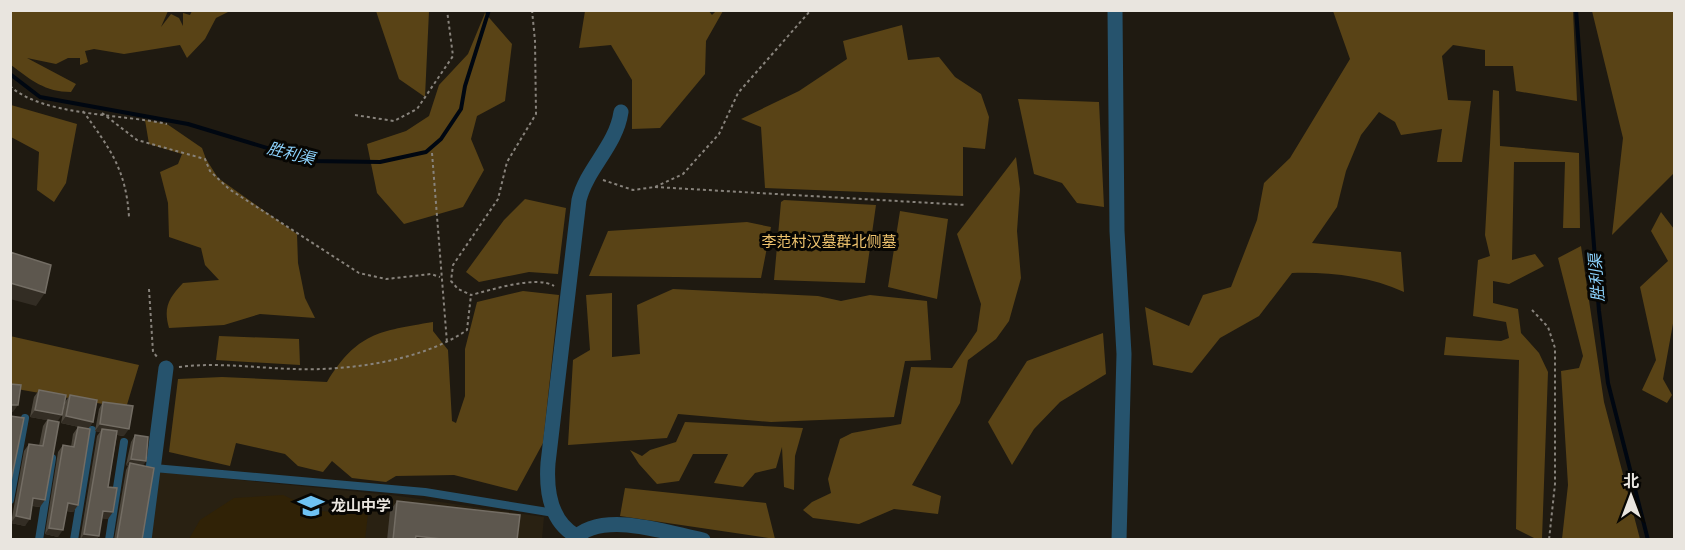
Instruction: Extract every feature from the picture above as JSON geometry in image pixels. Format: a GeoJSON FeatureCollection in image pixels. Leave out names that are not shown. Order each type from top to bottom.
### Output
{"type":"FeatureCollection","features":[{"type":"Feature","properties":{"kind":"street"},"geometry":{"type":"LineString","coordinates":[[1115,10],[1117,231],[1124,354],[1119,540]]}},
{"type":"Feature","properties":{"kind":"street"},"geometry":{"type":"LineString","coordinates":[[621,112],[615,134],[593,170],[579,200],[547,471],[554,513],[564,528],[575,538],[587,528],[602,523],[704,540]]}},
{"type":"Feature","properties":{"kind":"street"},"geometry":{"type":"LineString","coordinates":[[144,540],[166,368]]}},
{"type":"Feature","properties":{"kind":"lane"},"geometry":{"type":"LineString","coordinates":[[10,500],[25,418]]}},
{"type":"Feature","properties":{"kind":"lane"},"geometry":{"type":"LineString","coordinates":[[74,540],[92,430]]}},
{"type":"Feature","properties":{"kind":"lane"},"geometry":{"type":"LineString","coordinates":[[109,540],[124,442]]}},
{"type":"Feature","properties":{"kind":"lane"},"geometry":{"type":"LineString","coordinates":[[39,540],[54,449]]}},
{"type":"Feature","properties":{"kind":"lane"},"geometry":{"type":"LineString","coordinates":[[154,468],[425,492],[554,513]]}},
{"type":"Feature","properties":{"kind":"path"},"geometry":{"type":"LineString","coordinates":[[355,115],[394,122],[417,109],[453,56],[447,10]]}},
{"type":"Feature","properties":{"kind":"path"},"geometry":{"type":"LineString","coordinates":[[532,10],[535,41],[536,114],[507,162],[498,199],[453,265],[451,281],[458,289],[471,295],[504,286],[539,282],[551,284],[567,296]]}},
{"type":"Feature","properties":{"kind":"path"},"geometry":{"type":"LineString","coordinates":[[593,170],[597,178],[633,190],[655,186],[683,174],[710,147],[719,134],[738,93],[811,10]]}},
{"type":"Feature","properties":{"kind":"path"},"geometry":{"type":"LineString","coordinates":[[10,86],[18,93],[41,103],[167,124]]}},
{"type":"Feature","properties":{"kind":"path"},"geometry":{"type":"LineString","coordinates":[[83,111],[119,167],[127,188],[129,217]]}},
{"type":"Feature","properties":{"kind":"path"},"geometry":{"type":"LineString","coordinates":[[102,113],[137,140],[206,159],[210,171],[229,189],[359,273],[386,279],[431,274],[440,277]]}},
{"type":"Feature","properties":{"kind":"path"},"geometry":{"type":"LineString","coordinates":[[432,153],[440,277],[447,342]]}},
{"type":"Feature","properties":{"kind":"path"},"geometry":{"type":"LineString","coordinates":[[655,186],[966,205]]}},
{"type":"Feature","properties":{"kind":"path"},"geometry":{"type":"LineString","coordinates":[[149,289],[153,352],[166,368],[215,366],[320,369],[383,362],[447,342],[467,330],[471,295]]}},
{"type":"Feature","properties":{"kind":"path"},"geometry":{"type":"LineString","coordinates":[[1532,310],[1548,327],[1555,348],[1555,484],[1549,540]]}},
{"type":"Feature","properties":{"kind":"shaded area","name":"龙山中学"},"geometry":{"type":"Polygon","coordinates":[[[159,472],[392,495],[544,517],[542,539],[151,540],[159,472]]]}},
{"type":"Feature","properties":{"kind":"shaded area"},"geometry":{"type":"Polygon","coordinates":[[[283,495],[319,511],[368,514],[365,539],[189,539],[200,520],[234,498],[283,495]]]}},
{"type":"Feature","properties":{"kind":"green space"},"geometry":{"type":"Polygon","coordinates":[[[708,10],[712,15],[716,11],[723,11],[706,41],[705,74],[660,128],[632,129],[632,80],[611,45],[579,48],[585,11],[708,10]]]}},
{"type":"Feature","properties":{"kind":"green space"},"geometry":{"type":"Polygon","coordinates":[[[10,11],[168,11],[161,27],[171,14],[179,18],[183,26],[183,13],[190,15],[192,11],[230,11],[216,18],[205,39],[187,58],[180,45],[124,54],[94,49],[85,51],[88,62],[80,65],[80,58],[68,58],[56,64],[27,58],[76,84],[71,92],[46,87],[11,65],[10,11]]]}},
{"type":"Feature","properties":{"kind":"green space"},"geometry":{"type":"Polygon","coordinates":[[[376,11],[429,11],[425,97],[399,79],[376,11]]]}},
{"type":"Feature","properties":{"kind":"green space"},"geometry":{"type":"Polygon","coordinates":[[[1333,11],[1573,11],[1577,101],[1516,91],[1513,66],[1485,66],[1485,50],[1453,45],[1442,56],[1448,100],[1471,101],[1462,162],[1437,162],[1442,129],[1401,135],[1395,122],[1379,112],[1361,135],[1346,171],[1337,207],[1312,243],[1401,252],[1404,292],[1377,282],[1349,276],[1292,273],[1259,316],[1220,338],[1192,373],[1153,365],[1145,307],[1189,326],[1203,295],[1231,287],[1257,220],[1264,183],[1290,158],[1350,59],[1333,11]]]}},
{"type":"Feature","properties":{"kind":"green space"},"geometry":{"type":"Polygon","coordinates":[[[1592,11],[1674,11],[1674,173],[1612,235],[1623,138],[1592,11]]]}},
{"type":"Feature","properties":{"kind":"green space"},"geometry":{"type":"Polygon","coordinates":[[[485,13],[512,44],[505,101],[477,116],[471,139],[484,170],[463,207],[404,224],[377,193],[367,144],[406,131],[429,116],[439,85],[468,54],[485,13]]]}},
{"type":"Feature","properties":{"kind":"green space"},"geometry":{"type":"Polygon","coordinates":[[[902,25],[908,60],[939,57],[955,77],[981,94],[989,117],[985,149],[963,147],[963,196],[765,188],[761,127],[741,119],[799,91],[847,59],[843,41],[902,25]]]}},
{"type":"Feature","properties":{"kind":"green space"},"geometry":{"type":"Polygon","coordinates":[[[1493,90],[1499,91],[1500,146],[1579,153],[1580,228],[1563,228],[1565,162],[1514,162],[1512,260],[1535,254],[1544,266],[1509,284],[1493,281],[1493,303],[1518,309],[1521,333],[1539,353],[1548,372],[1542,539],[1536,539],[1516,529],[1519,360],[1444,355],[1446,337],[1501,341],[1509,338],[1506,322],[1473,316],[1478,260],[1490,256],[1485,235],[1493,90]]]}},
{"type":"Feature","properties":{"kind":"green space"},"geometry":{"type":"Polygon","coordinates":[[[1018,99],[1099,102],[1104,207],[1077,203],[1062,183],[1034,174],[1018,99]]]}},
{"type":"Feature","properties":{"kind":"green space"},"geometry":{"type":"Polygon","coordinates":[[[11,105],[77,124],[66,183],[54,202],[37,190],[39,152],[11,137],[11,105]]]}},
{"type":"Feature","properties":{"kind":"green space"},"geometry":{"type":"Polygon","coordinates":[[[145,120],[167,124],[202,148],[218,178],[297,234],[298,263],[305,298],[315,318],[260,314],[224,325],[169,328],[168,303],[183,283],[219,280],[205,265],[201,248],[169,237],[168,203],[160,172],[178,164],[182,154],[149,144],[145,120]]]}},
{"type":"Feature","properties":{"kind":"green space"},"geometry":{"type":"Polygon","coordinates":[[[1016,157],[1020,189],[1017,231],[1021,278],[1009,321],[996,339],[968,360],[960,403],[912,485],[941,496],[938,514],[894,509],[859,524],[813,518],[803,510],[812,502],[831,493],[828,479],[840,439],[852,433],[901,424],[911,367],[952,368],[977,331],[981,304],[957,234],[1016,157]]]}},
{"type":"Feature","properties":{"kind":"green space"},"geometry":{"type":"Polygon","coordinates":[[[525,199],[566,208],[558,274],[529,272],[479,282],[466,272],[504,220],[525,199]]]}},
{"type":"Feature","properties":{"kind":"green space","name":"李范村汉墓群北侧墓"},"geometry":{"type":"Polygon","coordinates":[[[784,200],[876,205],[865,283],[774,280],[781,202],[784,200]]]}},
{"type":"Feature","properties":{"kind":"green space"},"geometry":{"type":"Polygon","coordinates":[[[900,211],[948,219],[937,299],[888,287],[900,211]]]}},
{"type":"Feature","properties":{"kind":"green space"},"geometry":{"type":"Polygon","coordinates":[[[1661,212],[1674,229],[1674,318],[1663,379],[1672,395],[1667,403],[1642,390],[1656,360],[1640,287],[1668,261],[1651,231],[1661,212]]]}},
{"type":"Feature","properties":{"kind":"green space"},"geometry":{"type":"Polygon","coordinates":[[[747,222],[771,227],[761,278],[589,276],[608,231],[747,222]]]}},
{"type":"Feature","properties":{"kind":"green space"},"geometry":{"type":"Polygon","coordinates":[[[1581,246],[1604,402],[1640,539],[1562,539],[1568,485],[1561,371],[1579,368],[1583,356],[1558,258],[1581,246]]]}},
{"type":"Feature","properties":{"kind":"green space"},"geometry":{"type":"Polygon","coordinates":[[[673,289],[818,296],[841,301],[870,295],[927,301],[931,360],[905,361],[894,417],[771,422],[678,414],[667,438],[568,445],[573,360],[590,350],[586,295],[612,293],[612,357],[640,354],[637,305],[673,289]]]}},
{"type":"Feature","properties":{"kind":"green space"},"geometry":{"type":"Polygon","coordinates":[[[523,291],[559,295],[543,443],[517,491],[454,475],[396,476],[386,482],[352,478],[332,461],[323,472],[298,466],[285,454],[236,443],[230,466],[169,452],[178,379],[222,377],[327,382],[349,353],[371,337],[398,328],[433,322],[433,331],[448,350],[452,421],[456,423],[465,396],[465,349],[477,302],[523,291]]]}},
{"type":"Feature","properties":{"kind":"green space"},"geometry":{"type":"Polygon","coordinates":[[[1103,333],[1106,374],[1060,402],[1034,429],[1012,465],[988,422],[1027,361],[1103,333]]]}},
{"type":"Feature","properties":{"kind":"green space"},"geometry":{"type":"Polygon","coordinates":[[[10,336],[139,365],[126,408],[11,388],[10,336]]]}},
{"type":"Feature","properties":{"kind":"green space"},"geometry":{"type":"Polygon","coordinates":[[[219,336],[299,339],[300,365],[216,360],[219,336]]]}},
{"type":"Feature","properties":{"kind":"green space"},"geometry":{"type":"Polygon","coordinates":[[[685,422],[803,428],[795,456],[794,490],[784,487],[782,447],[776,468],[755,473],[743,487],[714,483],[728,454],[693,454],[679,481],[657,484],[630,450],[642,456],[650,450],[676,442],[685,422]]]}},
{"type":"Feature","properties":{"kind":"green space"},"geometry":{"type":"Polygon","coordinates":[[[625,488],[766,503],[775,539],[620,516],[625,488]]]}},
{"type":"Feature","properties":{"kind":"building"},"geometry":{"type":"Polygon","coordinates":[[[10,252],[51,265],[45,293],[10,283],[10,252]]]}},
{"type":"Feature","properties":{"kind":"building"},"geometry":{"type":"Polygon","coordinates":[[[10,384],[21,385],[18,405],[10,405],[10,384]]]}},
{"type":"Feature","properties":{"kind":"building"},"geometry":{"type":"Polygon","coordinates":[[[39,390],[66,395],[62,415],[35,410],[39,390]]]}},
{"type":"Feature","properties":{"kind":"building"},"geometry":{"type":"Polygon","coordinates":[[[70,395],[97,400],[93,422],[66,416],[70,395]]]}},
{"type":"Feature","properties":{"kind":"building"},"geometry":{"type":"Polygon","coordinates":[[[103,402],[133,406],[129,429],[100,424],[103,402]]]}},
{"type":"Feature","properties":{"kind":"building"},"geometry":{"type":"Polygon","coordinates":[[[10,416],[24,418],[10,486],[10,416]]]}},
{"type":"Feature","properties":{"kind":"building"},"geometry":{"type":"Polygon","coordinates":[[[48,420],[59,422],[45,500],[33,498],[30,519],[16,516],[29,444],[43,446],[48,420]]]}},
{"type":"Feature","properties":{"kind":"building"},"geometry":{"type":"Polygon","coordinates":[[[78,427],[90,429],[78,505],[68,503],[63,530],[49,528],[63,445],[74,447],[78,427]]]}},
{"type":"Feature","properties":{"kind":"building"},"geometry":{"type":"Polygon","coordinates":[[[102,429],[117,431],[108,487],[117,488],[113,512],[103,511],[99,536],[84,534],[102,429]]]}},
{"type":"Feature","properties":{"kind":"building"},"geometry":{"type":"Polygon","coordinates":[[[135,435],[148,437],[146,461],[131,459],[135,435]]]}},
{"type":"Feature","properties":{"kind":"building"},"geometry":{"type":"Polygon","coordinates":[[[130,463],[154,468],[142,540],[117,540],[130,463]]]}},
{"type":"Feature","properties":{"kind":"building"},"geometry":{"type":"Polygon","coordinates":[[[397,501],[520,515],[517,540],[450,540],[416,536],[415,540],[393,540],[397,501]]]}},
{"type":"Feature","properties":{"kind":"waterway","name":"胜利渠"},"geometry":{"type":"LineString","coordinates":[[10,74],[40,97],[188,124],[310,161],[380,162],[426,152],[441,139],[461,109],[465,86],[489,10]]}},
{"type":"Feature","properties":{"kind":"waterway","name":"胜利渠"},"geometry":{"type":"LineString","coordinates":[[1576,10],[1599,311],[1608,383],[1648,540]]}},
{"type":"Feature","properties":{"kind":"place","name":"龙山中学"},"geometry":{"type":"Point","coordinates":[311,506]}}]}
